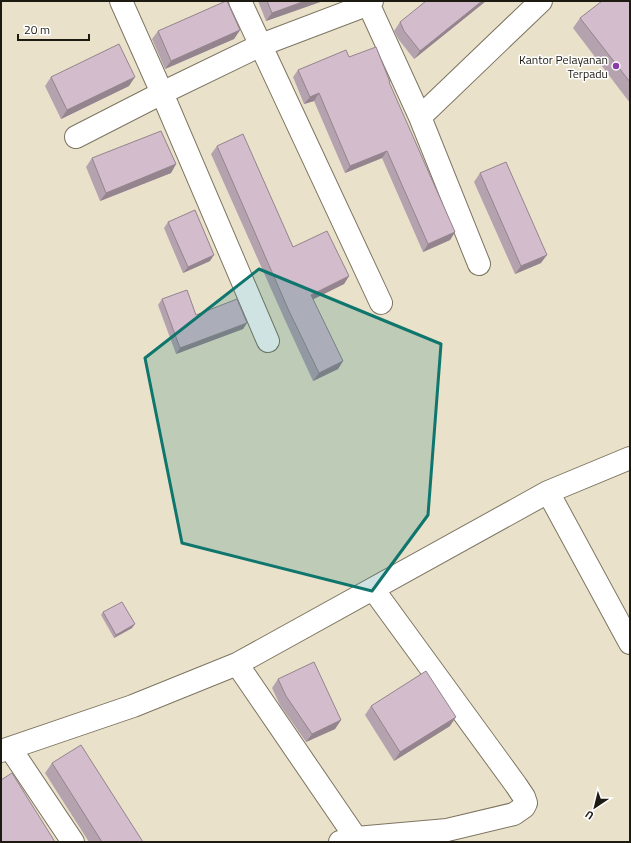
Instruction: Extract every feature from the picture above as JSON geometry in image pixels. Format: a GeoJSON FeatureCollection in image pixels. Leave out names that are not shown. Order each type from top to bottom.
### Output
{"type":"FeatureCollection","features":[{"type":"Feature","properties":{"kind":"street"},"geometry":{"type":"LineString","coordinates":[[121,1],[268,341]]}},
{"type":"Feature","properties":{"kind":"street"},"geometry":{"type":"LineString","coordinates":[[240,1],[381,303]]}},
{"type":"Feature","properties":{"kind":"street"},"geometry":{"type":"LineString","coordinates":[[420,116],[542,1]]}},
{"type":"Feature","properties":{"kind":"street"},"geometry":{"type":"LineString","coordinates":[[76,137],[261,45],[369,2],[420,116],[479,264]]}},
{"type":"Feature","properties":{"kind":"street"},"geometry":{"type":"LineString","coordinates":[[73,842],[5,750],[133,706],[237,664],[548,492],[630,458]]}},
{"type":"Feature","properties":{"kind":"street"},"geometry":{"type":"LineString","coordinates":[[548,492],[630,643]]}},
{"type":"Feature","properties":{"kind":"street"},"geometry":{"type":"LineString","coordinates":[[237,664],[348,840],[447,830],[514,814],[524,807],[526,803],[524,797],[373,589]]}},
{"type":"Feature","properties":{"kind":"highlighted area"},"geometry":{"type":"Polygon","coordinates":[[[259,269],[441,344],[428,515],[372,591],[182,543],[145,358],[259,269]]]}},
{"type":"Feature","properties":{"kind":"building"},"geometry":{"type":"Polygon","coordinates":[[[226,1],[240,30],[171,61],[158,31],[226,1]]]}},
{"type":"Feature","properties":{"kind":"building"},"geometry":{"type":"Polygon","coordinates":[[[267,1],[305,1],[272,13],[267,1]]]}},
{"type":"Feature","properties":{"kind":"building"},"geometry":{"type":"Polygon","coordinates":[[[426,1],[482,1],[420,51],[404,31],[400,22],[426,1]]]}},
{"type":"Feature","properties":{"kind":"building","name":"Kantor Pelayanan Terpadu"},"geometry":{"type":"Polygon","coordinates":[[[602,1],[630,1],[630,82],[580,18],[602,1]]]}},
{"type":"Feature","properties":{"kind":"building"},"geometry":{"type":"Polygon","coordinates":[[[119,44],[135,77],[67,110],[51,77],[119,44]]]}},
{"type":"Feature","properties":{"kind":"building"},"geometry":{"type":"Polygon","coordinates":[[[376,47],[389,82],[455,232],[428,244],[387,151],[350,166],[319,93],[310,97],[298,70],[346,50],[349,57],[376,47]]]}},
{"type":"Feature","properties":{"kind":"building"},"geometry":{"type":"Polygon","coordinates":[[[161,131],[176,164],[106,193],[92,158],[161,131]]]}},
{"type":"Feature","properties":{"kind":"building"},"geometry":{"type":"Polygon","coordinates":[[[243,134],[293,247],[327,231],[349,276],[311,295],[343,361],[319,373],[289,311],[217,146],[243,134]]]}},
{"type":"Feature","properties":{"kind":"building"},"geometry":{"type":"Polygon","coordinates":[[[506,162],[547,255],[521,266],[480,173],[506,162]]]}},
{"type":"Feature","properties":{"kind":"building"},"geometry":{"type":"Polygon","coordinates":[[[195,210],[214,255],[188,267],[168,222],[195,210]]]}},
{"type":"Feature","properties":{"kind":"building"},"geometry":{"type":"Polygon","coordinates":[[[187,290],[196,315],[237,299],[247,323],[180,348],[162,299],[187,290]]]}},
{"type":"Feature","properties":{"kind":"building"},"geometry":{"type":"Polygon","coordinates":[[[122,602],[135,624],[116,635],[103,612],[122,602]]]}},
{"type":"Feature","properties":{"kind":"building"},"geometry":{"type":"Polygon","coordinates":[[[314,662],[341,720],[312,734],[286,696],[278,679],[314,662]]]}},
{"type":"Feature","properties":{"kind":"building"},"geometry":{"type":"Polygon","coordinates":[[[426,671],[456,717],[400,752],[371,706],[426,671]]]}},
{"type":"Feature","properties":{"kind":"building"},"geometry":{"type":"Polygon","coordinates":[[[81,745],[143,842],[102,842],[52,763],[81,745]]]}},
{"type":"Feature","properties":{"kind":"building"},"geometry":{"type":"Polygon","coordinates":[[[12,773],[55,842],[1,842],[1,780],[12,773]]]}},
{"type":"Feature","properties":{"kind":"place","name":"Kantor Pelayanan Terpadu"},"geometry":{"type":"Point","coordinates":[616,66]}}]}
